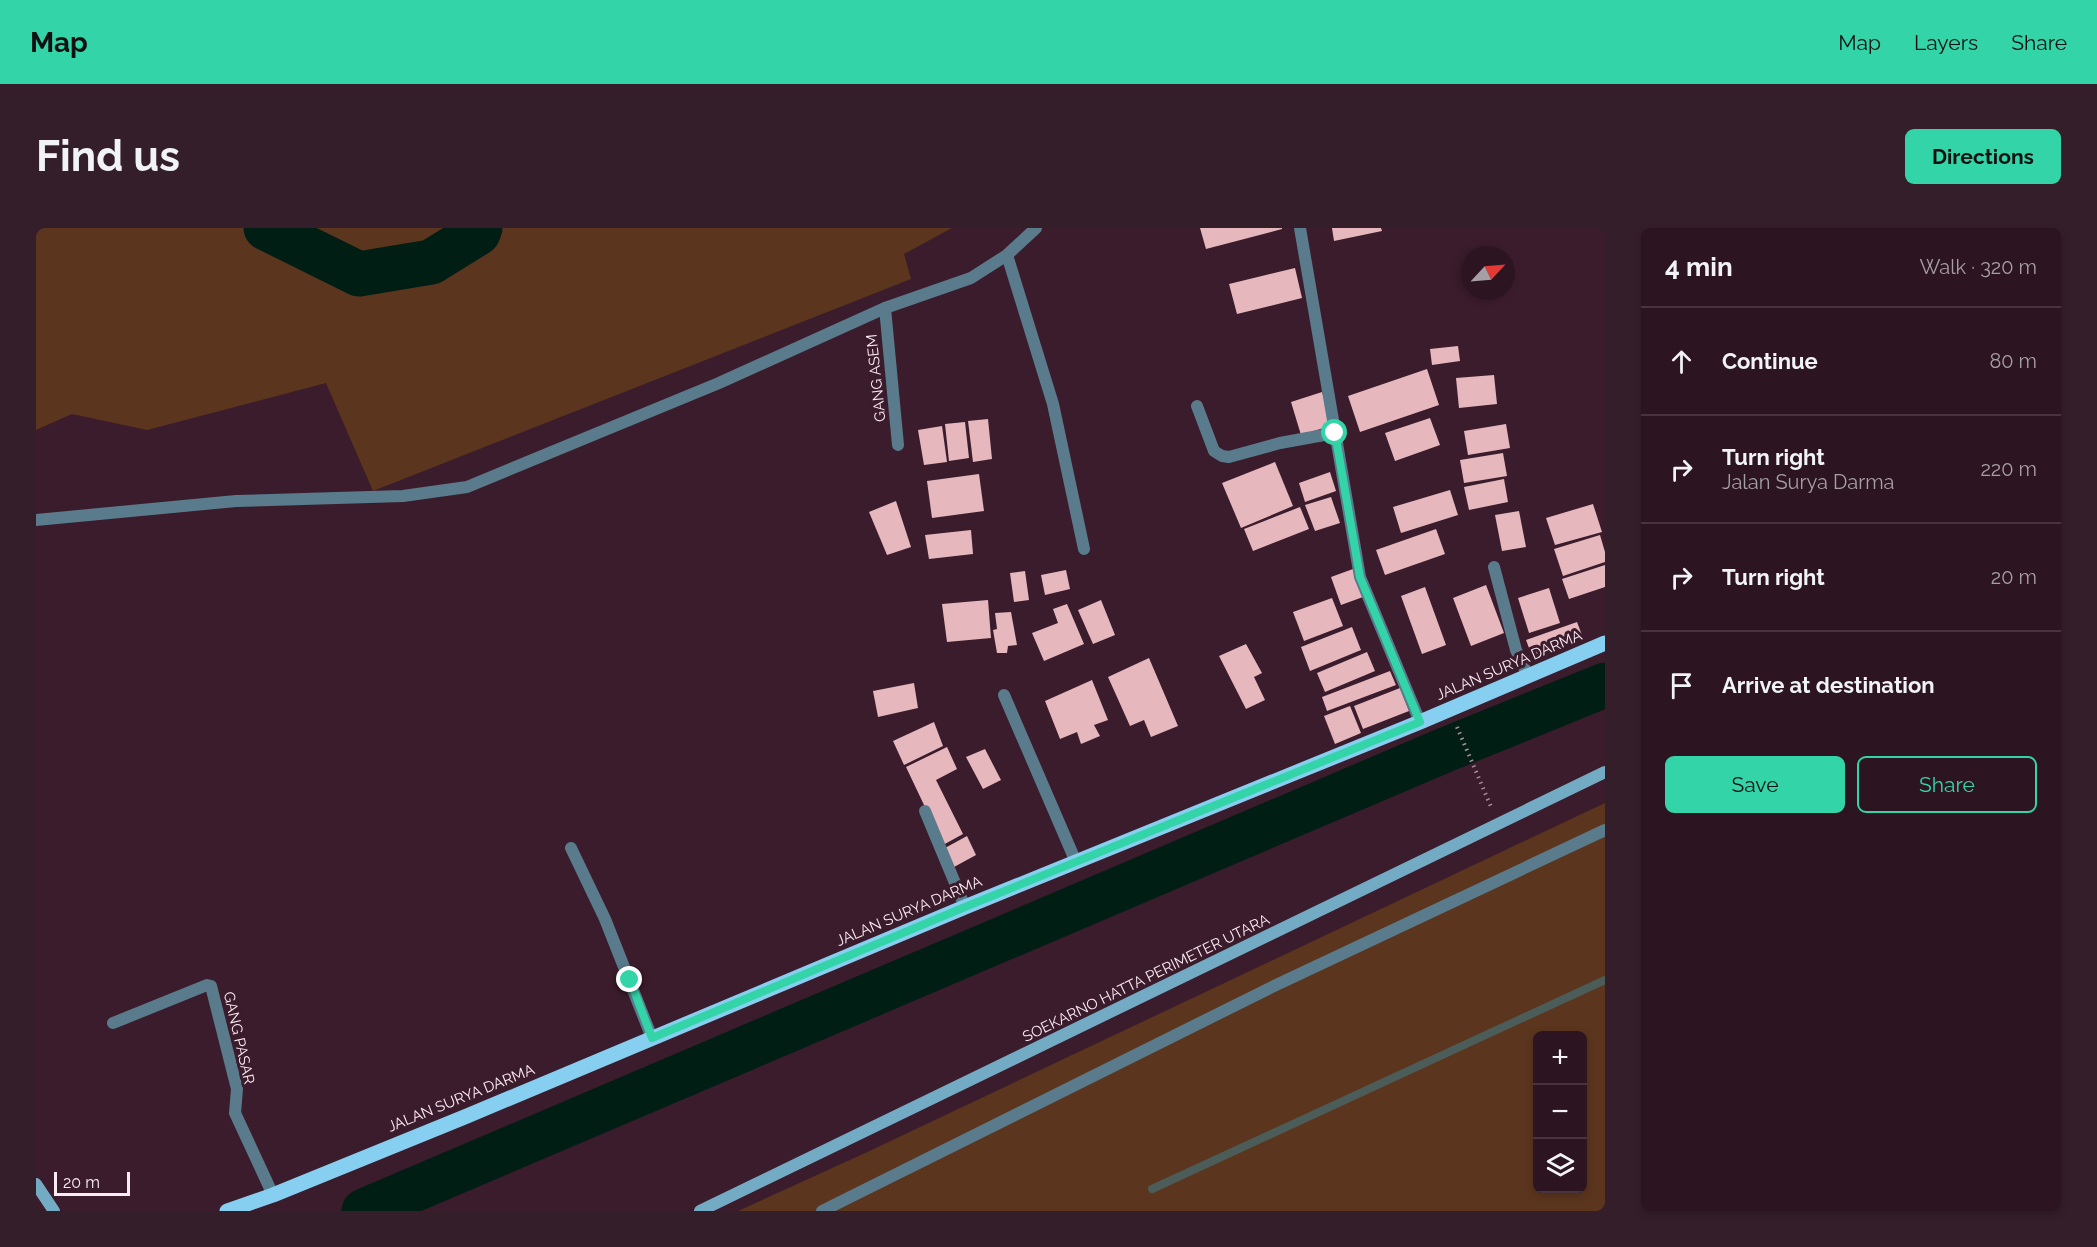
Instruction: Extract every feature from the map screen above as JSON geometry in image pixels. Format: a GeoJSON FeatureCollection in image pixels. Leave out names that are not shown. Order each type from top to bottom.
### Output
{"type":"FeatureCollection","features":[{"type":"Feature","properties":{"kind":"main road","name":"JALAN SURYA DARMA"},"geometry":{"type":"LineString","coordinates":[[227,1211],[273,1195],[1605,644]]}},
{"type":"Feature","properties":{"kind":"main road","name":"SOEKARNO HATTA PERIMETER UTARA"},"geometry":{"type":"LineString","coordinates":[[700,1211],[1605,772]]}},
{"type":"Feature","properties":{"kind":"main road"},"geometry":{"type":"LineString","coordinates":[[36,1184],[54,1211]]}},
{"type":"Feature","properties":{"kind":"street"},"geometry":{"type":"LineString","coordinates":[[36,520],[236,501],[403,496],[467,488],[719,383],[885,308],[971,278],[1007,255],[1036,228]]}},
{"type":"Feature","properties":{"kind":"street"},"geometry":{"type":"LineString","coordinates":[[1300,228],[1360,577],[1420,722]]}},
{"type":"Feature","properties":{"kind":"street"},"geometry":{"type":"LineString","coordinates":[[1007,255],[1053,404],[1084,549]]}},
{"type":"Feature","properties":{"kind":"street","name":"GANG ASEM"},"geometry":{"type":"LineString","coordinates":[[885,308],[898,445]]}},
{"type":"Feature","properties":{"kind":"street"},"geometry":{"type":"LineString","coordinates":[[1197,406],[1214,451],[1222,456],[1229,457],[1280,443],[1335,433]]}},
{"type":"Feature","properties":{"kind":"street"},"geometry":{"type":"LineString","coordinates":[[1494,567],[1516,650],[1528,676]]}},
{"type":"Feature","properties":{"kind":"street"},"geometry":{"type":"LineString","coordinates":[[1004,695],[1076,862]]}},
{"type":"Feature","properties":{"kind":"street"},"geometry":{"type":"LineString","coordinates":[[925,811],[965,907]]}},
{"type":"Feature","properties":{"kind":"street"},"geometry":{"type":"LineString","coordinates":[[822,1211],[1270,988],[1605,830]]}},
{"type":"Feature","properties":{"kind":"street"},"geometry":{"type":"LineString","coordinates":[[571,848],[605,919],[652,1038]]}},
{"type":"Feature","properties":{"kind":"street","name":"GANG PASAR"},"geometry":{"type":"LineString","coordinates":[[113,1023],[207,985],[211,986],[237,1089],[235,1113],[273,1195]]}},
{"type":"Feature","properties":{"kind":"path"},"geometry":{"type":"LineString","coordinates":[[1458,729],[1498,823]]}},
{"type":"Feature","properties":{"kind":"shaded area"},"geometry":{"type":"Polygon","coordinates":[[[36,228],[952,228],[904,254],[911,279],[373,491],[326,383],[147,430],[72,414],[36,430],[36,228]]]}},
{"type":"Feature","properties":{"kind":"shaded area"},"geometry":{"type":"Polygon","coordinates":[[[1605,803],[1605,1211],[738,1211],[863,1154],[1605,803]]]}},
{"type":"Feature","properties":{"kind":"building"},"geometry":{"type":"Polygon","coordinates":[[[1200,228],[1282,228],[1282,229],[1206,249],[1200,228]]]}},
{"type":"Feature","properties":{"kind":"building"},"geometry":{"type":"Polygon","coordinates":[[[1332,228],[1381,228],[1382,231],[1334,241],[1332,228]]]}},
{"type":"Feature","properties":{"kind":"building"},"geometry":{"type":"Polygon","coordinates":[[[1295,268],[1302,298],[1237,314],[1229,284],[1295,268]]]}},
{"type":"Feature","properties":{"kind":"building"},"geometry":{"type":"Polygon","coordinates":[[[1458,346],[1460,361],[1432,365],[1430,349],[1458,346]]]}},
{"type":"Feature","properties":{"kind":"building"},"geometry":{"type":"Polygon","coordinates":[[[1427,369],[1439,405],[1360,432],[1348,396],[1427,369]]]}},
{"type":"Feature","properties":{"kind":"building"},"geometry":{"type":"Polygon","coordinates":[[[1494,375],[1497,404],[1459,408],[1456,378],[1494,375]]]}},
{"type":"Feature","properties":{"kind":"building"},"geometry":{"type":"Polygon","coordinates":[[[1322,392],[1333,425],[1301,435],[1291,402],[1322,392]]]}},
{"type":"Feature","properties":{"kind":"building"},"geometry":{"type":"Polygon","coordinates":[[[1430,418],[1440,445],[1395,461],[1385,433],[1430,418]]]}},
{"type":"Feature","properties":{"kind":"building"},"geometry":{"type":"Polygon","coordinates":[[[988,419],[992,459],[973,462],[968,421],[988,419]]]}},
{"type":"Feature","properties":{"kind":"building"},"geometry":{"type":"Polygon","coordinates":[[[965,422],[969,458],[949,461],[945,424],[965,422]]]}},
{"type":"Feature","properties":{"kind":"building"},"geometry":{"type":"Polygon","coordinates":[[[1506,424],[1510,448],[1468,455],[1464,431],[1506,424]]]}},
{"type":"Feature","properties":{"kind":"building"},"geometry":{"type":"Polygon","coordinates":[[[942,426],[947,462],[924,465],[918,430],[942,426]]]}},
{"type":"Feature","properties":{"kind":"building"},"geometry":{"type":"Polygon","coordinates":[[[1503,453],[1507,476],[1464,483],[1460,460],[1503,453]]]}},
{"type":"Feature","properties":{"kind":"building"},"geometry":{"type":"Polygon","coordinates":[[[1275,462],[1293,506],[1241,528],[1222,483],[1275,462]]]}},
{"type":"Feature","properties":{"kind":"building"},"geometry":{"type":"Polygon","coordinates":[[[1330,472],[1336,491],[1305,502],[1299,483],[1330,472]]]}},
{"type":"Feature","properties":{"kind":"building"},"geometry":{"type":"Polygon","coordinates":[[[979,474],[984,511],[932,518],[927,481],[979,474]]]}},
{"type":"Feature","properties":{"kind":"building"},"geometry":{"type":"Polygon","coordinates":[[[1504,479],[1508,502],[1469,510],[1464,487],[1504,479]]]}},
{"type":"Feature","properties":{"kind":"building"},"geometry":{"type":"Polygon","coordinates":[[[1450,490],[1458,515],[1401,533],[1393,507],[1450,490]]]}},
{"type":"Feature","properties":{"kind":"building"},"geometry":{"type":"Polygon","coordinates":[[[1331,497],[1340,523],[1315,531],[1305,505],[1331,497]]]}},
{"type":"Feature","properties":{"kind":"building"},"geometry":{"type":"Polygon","coordinates":[[[896,501],[911,547],[887,555],[869,512],[896,501]]]}},
{"type":"Feature","properties":{"kind":"building"},"geometry":{"type":"Polygon","coordinates":[[[1593,504],[1602,532],[1555,545],[1546,518],[1593,504]]]}},
{"type":"Feature","properties":{"kind":"building"},"geometry":{"type":"Polygon","coordinates":[[[1300,507],[1309,529],[1253,551],[1244,529],[1300,507]]]}},
{"type":"Feature","properties":{"kind":"building"},"geometry":{"type":"Polygon","coordinates":[[[1519,511],[1526,547],[1502,551],[1495,515],[1519,511]]]}},
{"type":"Feature","properties":{"kind":"building"},"geometry":{"type":"Polygon","coordinates":[[[1436,529],[1445,554],[1385,575],[1376,550],[1436,529]]]}},
{"type":"Feature","properties":{"kind":"building"},"geometry":{"type":"Polygon","coordinates":[[[971,530],[973,554],[929,559],[925,535],[971,530]]]}},
{"type":"Feature","properties":{"kind":"building"},"geometry":{"type":"Polygon","coordinates":[[[1600,535],[1605,552],[1605,562],[1563,576],[1554,549],[1600,535]]]}},
{"type":"Feature","properties":{"kind":"building"},"geometry":{"type":"Polygon","coordinates":[[[1605,565],[1605,587],[1569,599],[1562,579],[1605,565]]]}},
{"type":"Feature","properties":{"kind":"building"},"geometry":{"type":"Polygon","coordinates":[[[1353,569],[1363,597],[1341,605],[1331,577],[1353,569]]]}},
{"type":"Feature","properties":{"kind":"building"},"geometry":{"type":"Polygon","coordinates":[[[1066,570],[1070,589],[1045,595],[1041,575],[1066,570]]]}},
{"type":"Feature","properties":{"kind":"building"},"geometry":{"type":"Polygon","coordinates":[[[1025,571],[1029,600],[1014,602],[1010,573],[1025,571]]]}},
{"type":"Feature","properties":{"kind":"building"},"geometry":{"type":"Polygon","coordinates":[[[1486,585],[1504,633],[1471,646],[1453,598],[1486,585]]]}},
{"type":"Feature","properties":{"kind":"building"},"geometry":{"type":"Polygon","coordinates":[[[1425,587],[1446,645],[1422,654],[1401,596],[1425,587]]]}},
{"type":"Feature","properties":{"kind":"building"},"geometry":{"type":"Polygon","coordinates":[[[1549,588],[1560,623],[1529,633],[1518,598],[1549,588]]]}},
{"type":"Feature","properties":{"kind":"building"},"geometry":{"type":"Polygon","coordinates":[[[1332,598],[1343,626],[1304,641],[1293,612],[1332,598]]]}},
{"type":"Feature","properties":{"kind":"building"},"geometry":{"type":"Polygon","coordinates":[[[988,600],[991,638],[947,642],[942,604],[988,600]]]}},
{"type":"Feature","properties":{"kind":"building"},"geometry":{"type":"Polygon","coordinates":[[[1101,600],[1115,635],[1093,644],[1078,610],[1101,600]]]}},
{"type":"Feature","properties":{"kind":"building"},"geometry":{"type":"Polygon","coordinates":[[[1067,604],[1084,644],[1044,661],[1032,633],[1058,623],[1053,609],[1067,604]]]}},
{"type":"Feature","properties":{"kind":"building"},"geometry":{"type":"Polygon","coordinates":[[[1011,612],[1017,645],[1008,646],[1007,653],[997,653],[993,630],[997,629],[995,613],[1011,612]]]}},
{"type":"Feature","properties":{"kind":"building"},"geometry":{"type":"Polygon","coordinates":[[[1577,622],[1583,638],[1532,656],[1526,640],[1577,622]]]}},
{"type":"Feature","properties":{"kind":"building"},"geometry":{"type":"Polygon","coordinates":[[[1352,627],[1361,650],[1310,671],[1301,647],[1352,627]]]}},
{"type":"Feature","properties":{"kind":"building"},"geometry":{"type":"Polygon","coordinates":[[[1246,644],[1262,673],[1254,677],[1265,700],[1246,709],[1219,656],[1246,644]]]}},
{"type":"Feature","properties":{"kind":"building"},"geometry":{"type":"Polygon","coordinates":[[[1367,652],[1375,671],[1325,692],[1317,673],[1367,652]]]}},
{"type":"Feature","properties":{"kind":"building"},"geometry":{"type":"Polygon","coordinates":[[[1149,658],[1178,726],[1151,737],[1144,720],[1130,726],[1108,677],[1149,658]]]}},
{"type":"Feature","properties":{"kind":"building"},"geometry":{"type":"Polygon","coordinates":[[[1390,671],[1396,685],[1327,711],[1322,697],[1390,671]]]}},
{"type":"Feature","properties":{"kind":"building"},"geometry":{"type":"Polygon","coordinates":[[[1092,680],[1108,720],[1094,725],[1100,736],[1081,744],[1077,732],[1060,739],[1045,701],[1092,680]]]}},
{"type":"Feature","properties":{"kind":"building"},"geometry":{"type":"Polygon","coordinates":[[[914,683],[918,708],[878,717],[873,691],[914,683]]]}},
{"type":"Feature","properties":{"kind":"building"},"geometry":{"type":"Polygon","coordinates":[[[1400,688],[1409,711],[1363,729],[1354,706],[1400,688]]]}},
{"type":"Feature","properties":{"kind":"building"},"geometry":{"type":"Polygon","coordinates":[[[1350,706],[1361,733],[1335,744],[1324,716],[1350,706]]]}},
{"type":"Feature","properties":{"kind":"building"},"geometry":{"type":"Polygon","coordinates":[[[934,722],[943,746],[904,765],[893,741],[934,722]]]}},
{"type":"Feature","properties":{"kind":"building"},"geometry":{"type":"Polygon","coordinates":[[[947,747],[957,769],[936,780],[963,834],[943,845],[906,767],[947,747]]]}},
{"type":"Feature","properties":{"kind":"building"},"geometry":{"type":"Polygon","coordinates":[[[985,749],[1001,780],[983,789],[966,757],[985,749]]]}},
{"type":"Feature","properties":{"kind":"building"},"geometry":{"type":"Polygon","coordinates":[[[967,836],[976,855],[954,867],[945,848],[967,836]]]}},
{"type":"Feature","properties":{"kind":"waterway"},"geometry":{"type":"LineString","coordinates":[[266,228],[359,274],[431,262],[478,233],[480,228]]}},
{"type":"Feature","properties":{"kind":"waterway"},"geometry":{"type":"LineString","coordinates":[[364,1211],[1445,750],[1605,685]]}},
{"type":"Feature","properties":{"kind":"waterway"},"geometry":{"type":"LineString","coordinates":[[1152,1189],[1605,980]]}},
{"type":"Feature","properties":{"kind":"route"},"geometry":{"type":"LineString","coordinates":[[630,980],[652,1038],[965,907],[1420,722],[1360,577],[1335,433]]}}]}
